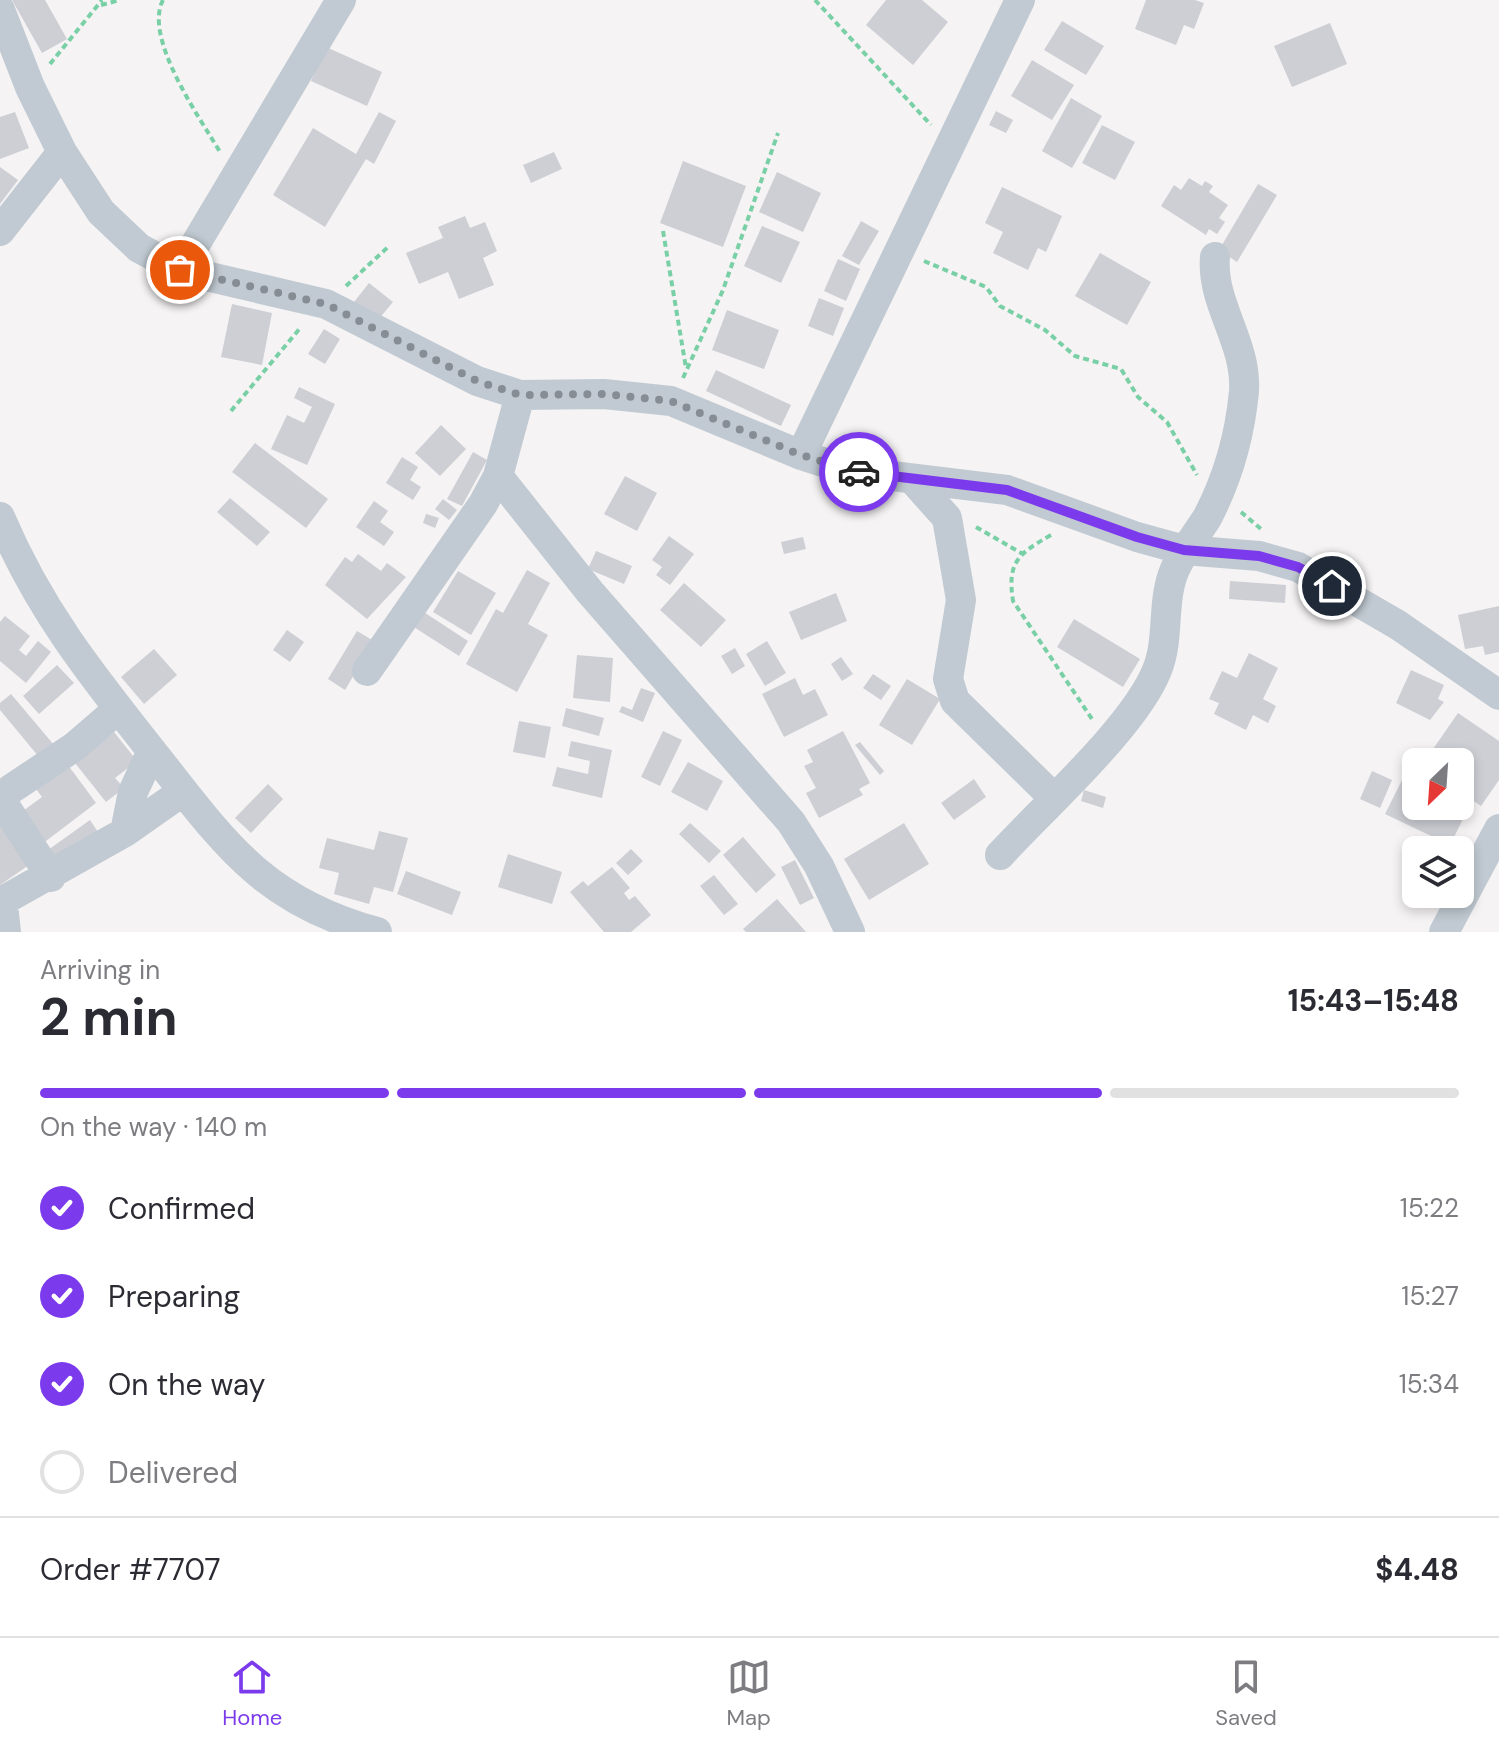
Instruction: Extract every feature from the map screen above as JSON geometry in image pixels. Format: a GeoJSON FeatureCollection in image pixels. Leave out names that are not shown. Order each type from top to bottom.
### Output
{"type":"FeatureCollection","features":[{"type":"Feature","properties":{"kind":"street"},"geometry":{"type":"LineString","coordinates":[[180,270],[233,175],[341,0]]}},
{"type":"Feature","properties":{"kind":"street"},"geometry":{"type":"LineString","coordinates":[[801,455],[1020,0]]}},
{"type":"Feature","properties":{"kind":"street"},"geometry":{"type":"LineString","coordinates":[[0,10],[30,87],[62,152],[101,212],[139,248],[180,270],[326,304],[477,381],[520,395],[604,394],[671,401],[801,455],[851,471],[1007,490],[1137,537],[1184,550],[1259,556],[1298,567],[1398,625],[1499,695]]}},
{"type":"Feature","properties":{"kind":"street"},"geometry":{"type":"LineString","coordinates":[[0,231],[62,152]]}},
{"type":"Feature","properties":{"kind":"street"},"geometry":{"type":"LineString","coordinates":[[1000,855],[1136,706],[1158,669],[1168,596],[1184,550],[1219,494],[1232,458],[1244,388],[1243,362],[1213,279],[1215,257]]}},
{"type":"Feature","properties":{"kind":"street"},"geometry":{"type":"LineString","coordinates":[[367,671],[465,532],[498,476],[520,395]]}},
{"type":"Feature","properties":{"kind":"street"},"geometry":{"type":"LineString","coordinates":[[498,476],[590,592],[791,822],[819,866],[850,932]]}},
{"type":"Feature","properties":{"kind":"street"},"geometry":{"type":"LineString","coordinates":[[913,480],[947,518],[961,600],[948,679],[955,701],[1053,797]]}},
{"type":"Feature","properties":{"kind":"street"},"geometry":{"type":"LineString","coordinates":[[0,517],[6,560],[117,710],[225,844],[269,882],[307,906],[377,932]]}},
{"type":"Feature","properties":{"kind":"street"},"geometry":{"type":"LineString","coordinates":[[51,877],[1,800],[11,789],[74,747],[117,710]]}},
{"type":"Feature","properties":{"kind":"street"},"geometry":{"type":"LineString","coordinates":[[125,832],[133,792],[152,751]]}},
{"type":"Feature","properties":{"kind":"street"},"geometry":{"type":"LineString","coordinates":[[6,932],[3,905],[6,899],[51,877],[125,832],[182,792]]}},
{"type":"Feature","properties":{"kind":"street"},"geometry":{"type":"LineString","coordinates":[[1444,932],[1499,829]]}},
{"type":"Feature","properties":{"kind":"path"},"geometry":{"type":"LineString","coordinates":[[30,87],[102,0]]}},
{"type":"Feature","properties":{"kind":"path"},"geometry":{"type":"LineString","coordinates":[[99,6],[120,0]]}},
{"type":"Feature","properties":{"kind":"path"},"geometry":{"type":"LineString","coordinates":[[163,0],[156,18],[164,47],[189,100],[233,175]]}},
{"type":"Feature","properties":{"kind":"path"},"geometry":{"type":"LineString","coordinates":[[815,0],[950,144]]}},
{"type":"Feature","properties":{"kind":"path"},"geometry":{"type":"LineString","coordinates":[[671,401],[723,290],[778,133]]}},
{"type":"Feature","properties":{"kind":"path"},"geometry":{"type":"LineString","coordinates":[[663,231],[687,371]]}},
{"type":"Feature","properties":{"kind":"path"},"geometry":{"type":"LineString","coordinates":[[231,411],[298,329],[388,247]]}},
{"type":"Feature","properties":{"kind":"path"},"geometry":{"type":"LineString","coordinates":[[901,248],[986,287],[1000,306],[1045,330],[1075,356],[1121,369],[1138,397],[1167,422],[1194,471],[1219,494]]}},
{"type":"Feature","properties":{"kind":"path"},"geometry":{"type":"LineString","coordinates":[[1082,516],[1023,554],[1014,563],[1009,578],[1013,601],[1107,740]]}},
{"type":"Feature","properties":{"kind":"path"},"geometry":{"type":"LineString","coordinates":[[947,518],[978,528],[1023,554]]}},
{"type":"Feature","properties":{"kind":"building"},"geometry":{"type":"Polygon","coordinates":[[[12,0],[45,0],[67,39],[42,53],[12,0]]]}},
{"type":"Feature","properties":{"kind":"building"},"geometry":{"type":"Polygon","coordinates":[[[886,0],[922,0],[948,22],[913,65],[866,25],[886,0]]]}},
{"type":"Feature","properties":{"kind":"building"},"geometry":{"type":"Polygon","coordinates":[[[1146,0],[1195,0],[1204,3],[1194,29],[1184,25],[1176,45],[1135,29],[1146,0]]]}},
{"type":"Feature","properties":{"kind":"building"},"geometry":{"type":"Polygon","coordinates":[[[1062,21],[1104,46],[1086,75],[1044,50],[1062,21]]]}},
{"type":"Feature","properties":{"kind":"building"},"geometry":{"type":"Polygon","coordinates":[[[1330,23],[1347,64],[1292,87],[1274,46],[1330,23]]]}},
{"type":"Feature","properties":{"kind":"building"},"geometry":{"type":"Polygon","coordinates":[[[326,47],[382,72],[367,106],[311,81],[326,47]]]}},
{"type":"Feature","properties":{"kind":"building"},"geometry":{"type":"Polygon","coordinates":[[[1032,60],[1074,85],[1052,120],[1011,96],[1032,60]]]}},
{"type":"Feature","properties":{"kind":"building"},"geometry":{"type":"Polygon","coordinates":[[[1071,98],[1102,116],[1072,168],[1042,151],[1071,98]]]}},
{"type":"Feature","properties":{"kind":"building"},"geometry":{"type":"Polygon","coordinates":[[[996,111],[1013,120],[1006,133],[989,125],[996,111]]]}},
{"type":"Feature","properties":{"kind":"building"},"geometry":{"type":"Polygon","coordinates":[[[15,112],[29,148],[0,159],[0,117],[15,112]]]}},
{"type":"Feature","properties":{"kind":"building"},"geometry":{"type":"Polygon","coordinates":[[[379,112],[396,121],[374,164],[366,159],[325,227],[273,195],[313,128],[356,154],[379,112]]]}},
{"type":"Feature","properties":{"kind":"building"},"geometry":{"type":"Polygon","coordinates":[[[1102,125],[1135,142],[1115,180],[1082,163],[1102,125]]]}},
{"type":"Feature","properties":{"kind":"building"},"geometry":{"type":"Polygon","coordinates":[[[554,152],[562,169],[531,183],[523,165],[554,152]]]}},
{"type":"Feature","properties":{"kind":"building"},"geometry":{"type":"Polygon","coordinates":[[[683,161],[746,186],[723,247],[660,223],[683,161]]]}},
{"type":"Feature","properties":{"kind":"building"},"geometry":{"type":"Polygon","coordinates":[[[0,167],[18,180],[0,204],[0,167]]]}},
{"type":"Feature","properties":{"kind":"building"},"geometry":{"type":"Polygon","coordinates":[[[777,172],[821,193],[803,232],[759,212],[777,172]]]}},
{"type":"Feature","properties":{"kind":"building"},"geometry":{"type":"Polygon","coordinates":[[[1189,178],[1202,186],[1205,181],[1213,186],[1209,192],[1228,205],[1219,218],[1225,222],[1217,234],[1209,229],[1206,235],[1161,206],[1174,185],[1181,190],[1189,178]]]}},
{"type":"Feature","properties":{"kind":"building"},"geometry":{"type":"Polygon","coordinates":[[[1258,184],[1277,195],[1237,262],[1219,250],[1258,184]]]}},
{"type":"Feature","properties":{"kind":"building"},"geometry":{"type":"Polygon","coordinates":[[[1002,187],[1062,216],[1046,252],[1038,248],[1028,270],[993,253],[1003,232],[985,223],[1002,187]]]}},
{"type":"Feature","properties":{"kind":"building"},"geometry":{"type":"Polygon","coordinates":[[[465,216],[470,228],[485,222],[497,251],[483,258],[494,285],[459,299],[448,272],[419,284],[406,253],[443,238],[438,227],[465,216]]]}},
{"type":"Feature","properties":{"kind":"building"},"geometry":{"type":"Polygon","coordinates":[[[861,221],[879,231],[859,265],[842,256],[861,221]]]}},
{"type":"Feature","properties":{"kind":"building"},"geometry":{"type":"Polygon","coordinates":[[[762,226],[800,242],[781,283],[744,266],[762,226]]]}},
{"type":"Feature","properties":{"kind":"building"},"geometry":{"type":"Polygon","coordinates":[[[1100,253],[1151,282],[1127,325],[1075,296],[1100,253]]]}},
{"type":"Feature","properties":{"kind":"building"},"geometry":{"type":"Polygon","coordinates":[[[838,259],[860,269],[846,301],[824,291],[838,259]]]}},
{"type":"Feature","properties":{"kind":"building"},"geometry":{"type":"Polygon","coordinates":[[[369,283],[393,302],[378,320],[354,302],[369,283]]]}},
{"type":"Feature","properties":{"kind":"building"},"geometry":{"type":"Polygon","coordinates":[[[819,298],[844,308],[833,336],[808,326],[819,298]]]}},
{"type":"Feature","properties":{"kind":"building"},"geometry":{"type":"Polygon","coordinates":[[[232,304],[272,313],[262,365],[221,357],[232,304]]]}},
{"type":"Feature","properties":{"kind":"building"},"geometry":{"type":"Polygon","coordinates":[[[727,310],[779,330],[764,369],[712,350],[727,310]]]}},
{"type":"Feature","properties":{"kind":"building"},"geometry":{"type":"Polygon","coordinates":[[[324,329],[340,339],[325,364],[308,354],[324,329]]]}},
{"type":"Feature","properties":{"kind":"building"},"geometry":{"type":"Polygon","coordinates":[[[716,370],[791,405],[781,426],[706,391],[716,370]]]}},
{"type":"Feature","properties":{"kind":"building"},"geometry":{"type":"Polygon","coordinates":[[[299,387],[335,404],[307,465],[271,449],[287,415],[304,423],[312,407],[294,398],[299,387]]]}},
{"type":"Feature","properties":{"kind":"building"},"geometry":{"type":"Polygon","coordinates":[[[441,425],[466,449],[440,476],[415,453],[441,425]]]}},
{"type":"Feature","properties":{"kind":"building"},"geometry":{"type":"Polygon","coordinates":[[[255,443],[328,499],[306,528],[232,472],[255,443]]]}},
{"type":"Feature","properties":{"kind":"building"},"geometry":{"type":"Polygon","coordinates":[[[473,452],[487,460],[462,506],[447,499],[473,452]]]}},
{"type":"Feature","properties":{"kind":"building"},"geometry":{"type":"Polygon","coordinates":[[[402,457],[418,467],[410,480],[421,487],[413,500],[386,483],[402,457]]]}},
{"type":"Feature","properties":{"kind":"building"},"geometry":{"type":"Polygon","coordinates":[[[625,476],[657,493],[637,531],[604,514],[625,476]]]}},
{"type":"Feature","properties":{"kind":"building"},"geometry":{"type":"Polygon","coordinates":[[[230,498],[270,532],[257,546],[217,512],[230,498]]]}},
{"type":"Feature","properties":{"kind":"building"},"geometry":{"type":"Polygon","coordinates":[[[443,499],[457,510],[449,520],[435,509],[443,499]]]}},
{"type":"Feature","properties":{"kind":"building"},"geometry":{"type":"Polygon","coordinates":[[[374,501],[388,511],[380,522],[394,532],[384,546],[356,527],[374,501]]]}},
{"type":"Feature","properties":{"kind":"building"},"geometry":{"type":"Polygon","coordinates":[[[426,514],[439,518],[435,528],[423,523],[426,514]]]}},
{"type":"Feature","properties":{"kind":"building"},"geometry":{"type":"Polygon","coordinates":[[[669,536],[694,554],[670,585],[656,575],[662,567],[652,560],[669,536]]]}},
{"type":"Feature","properties":{"kind":"building"},"geometry":{"type":"Polygon","coordinates":[[[803,537],[806,549],[784,554],[781,542],[803,537]]]}},
{"type":"Feature","properties":{"kind":"building"},"geometry":{"type":"Polygon","coordinates":[[[596,551],[632,566],[624,584],[588,569],[596,551]]]}},
{"type":"Feature","properties":{"kind":"building"},"geometry":{"type":"Polygon","coordinates":[[[358,554],[381,571],[387,563],[406,577],[367,619],[325,585],[345,557],[352,562],[358,554]]]}},
{"type":"Feature","properties":{"kind":"building"},"geometry":{"type":"Polygon","coordinates":[[[527,570],[550,583],[528,624],[548,635],[517,692],[466,664],[496,609],[503,613],[527,570]]]}},
{"type":"Feature","properties":{"kind":"building"},"geometry":{"type":"Polygon","coordinates":[[[458,571],[496,593],[471,635],[433,612],[458,571]]]}},
{"type":"Feature","properties":{"kind":"building"},"geometry":{"type":"Polygon","coordinates":[[[1230,581],[1286,585],[1285,603],[1229,599],[1230,581]]]}},
{"type":"Feature","properties":{"kind":"building"},"geometry":{"type":"Polygon","coordinates":[[[684,583],[726,620],[701,647],[660,610],[684,583]]]}},
{"type":"Feature","properties":{"kind":"building"},"geometry":{"type":"Polygon","coordinates":[[[836,593],[847,621],[801,640],[789,612],[836,593]]]}},
{"type":"Feature","properties":{"kind":"building"},"geometry":{"type":"Polygon","coordinates":[[[1499,606],[1499,652],[1485,655],[1483,646],[1465,649],[1458,615],[1499,606]]]}},
{"type":"Feature","properties":{"kind":"building"},"geometry":{"type":"Polygon","coordinates":[[[416,607],[468,641],[459,656],[406,622],[416,607]]]}},
{"type":"Feature","properties":{"kind":"building"},"geometry":{"type":"Polygon","coordinates":[[[5,616],[30,636],[19,650],[26,656],[38,641],[51,652],[26,683],[0,661],[0,622],[5,616]]]}},
{"type":"Feature","properties":{"kind":"building"},"geometry":{"type":"Polygon","coordinates":[[[1074,619],[1140,659],[1123,687],[1057,647],[1074,619]]]}},
{"type":"Feature","properties":{"kind":"building"},"geometry":{"type":"Polygon","coordinates":[[[287,630],[304,642],[290,662],[273,650],[287,630]]]}},
{"type":"Feature","properties":{"kind":"building"},"geometry":{"type":"Polygon","coordinates":[[[357,631],[374,641],[345,690],[328,679],[357,631]]]}},
{"type":"Feature","properties":{"kind":"building"},"geometry":{"type":"Polygon","coordinates":[[[767,641],[786,673],[765,686],[746,654],[767,641]]]}},
{"type":"Feature","properties":{"kind":"building"},"geometry":{"type":"Polygon","coordinates":[[[735,648],[745,666],[732,674],[721,656],[735,648]]]}},
{"type":"Feature","properties":{"kind":"building"},"geometry":{"type":"Polygon","coordinates":[[[154,649],[177,675],[144,704],[121,677],[154,649]]]}},
{"type":"Feature","properties":{"kind":"building"},"geometry":{"type":"Polygon","coordinates":[[[1249,653],[1278,668],[1263,699],[1276,706],[1268,723],[1253,715],[1246,730],[1214,714],[1219,703],[1209,699],[1222,671],[1237,678],[1249,653]]]}},
{"type":"Feature","properties":{"kind":"building"},"geometry":{"type":"Polygon","coordinates":[[[577,655],[613,658],[610,702],[573,698],[577,655]]]}},
{"type":"Feature","properties":{"kind":"building"},"geometry":{"type":"Polygon","coordinates":[[[841,657],[853,674],[842,681],[831,664],[841,657]]]}},
{"type":"Feature","properties":{"kind":"building"},"geometry":{"type":"Polygon","coordinates":[[[57,665],[74,683],[39,714],[23,696],[57,665]]]}},
{"type":"Feature","properties":{"kind":"building"},"geometry":{"type":"Polygon","coordinates":[[[1411,670],[1444,685],[1438,699],[1444,702],[1430,720],[1396,703],[1411,670]]]}},
{"type":"Feature","properties":{"kind":"building"},"geometry":{"type":"Polygon","coordinates":[[[873,674],[891,686],[881,700],[863,688],[873,674]]]}},
{"type":"Feature","properties":{"kind":"building"},"geometry":{"type":"Polygon","coordinates":[[[795,678],[803,695],[815,689],[828,715],[784,737],[762,694],[795,678]]]}},
{"type":"Feature","properties":{"kind":"building"},"geometry":{"type":"Polygon","coordinates":[[[907,679],[940,699],[912,745],[879,725],[907,679]]]}},
{"type":"Feature","properties":{"kind":"building"},"geometry":{"type":"Polygon","coordinates":[[[641,688],[655,693],[643,722],[619,712],[622,706],[632,710],[641,688]]]}},
{"type":"Feature","properties":{"kind":"building"},"geometry":{"type":"Polygon","coordinates":[[[11,694],[54,745],[39,757],[0,710],[0,703],[11,694]]]}},
{"type":"Feature","properties":{"kind":"building"},"geometry":{"type":"Polygon","coordinates":[[[566,708],[604,718],[599,736],[562,726],[566,708]]]}},
{"type":"Feature","properties":{"kind":"building"},"geometry":{"type":"Polygon","coordinates":[[[1458,713],[1499,741],[1499,780],[1481,806],[1474,801],[1474,748],[1434,748],[1458,713]]]}},
{"type":"Feature","properties":{"kind":"building"},"geometry":{"type":"Polygon","coordinates":[[[519,721],[551,727],[545,758],[513,752],[519,721]]]}},
{"type":"Feature","properties":{"kind":"building"},"geometry":{"type":"Polygon","coordinates":[[[663,731],[682,740],[660,786],[641,777],[663,731]]]}},
{"type":"Feature","properties":{"kind":"building"},"geometry":{"type":"Polygon","coordinates":[[[843,731],[870,783],[859,789],[863,795],[819,818],[806,793],[816,788],[804,766],[813,762],[807,750],[843,731]]]}},
{"type":"Feature","properties":{"kind":"building"},"geometry":{"type":"Polygon","coordinates":[[[114,732],[137,761],[115,778],[124,788],[106,802],[75,763],[114,732]]]}},
{"type":"Feature","properties":{"kind":"building"},"geometry":{"type":"Polygon","coordinates":[[[571,741],[612,750],[602,798],[552,786],[557,767],[588,774],[590,761],[568,756],[571,741]]]}},
{"type":"Feature","properties":{"kind":"building"},"geometry":{"type":"Polygon","coordinates":[[[860,742],[884,771],[880,775],[855,745],[860,742]]]}},
{"type":"Feature","properties":{"kind":"building"},"geometry":{"type":"Polygon","coordinates":[[[688,762],[723,781],[707,811],[671,792],[688,762]]]}},
{"type":"Feature","properties":{"kind":"building"},"geometry":{"type":"Polygon","coordinates":[[[68,765],[96,803],[42,844],[19,814],[42,797],[36,789],[68,765]]]}},
{"type":"Feature","properties":{"kind":"building"},"geometry":{"type":"Polygon","coordinates":[[[1372,771],[1392,780],[1380,808],[1360,799],[1372,771]]]}},
{"type":"Feature","properties":{"kind":"building"},"geometry":{"type":"Polygon","coordinates":[[[974,779],[986,797],[954,820],[941,803],[974,779]]]}},
{"type":"Feature","properties":{"kind":"building"},"geometry":{"type":"Polygon","coordinates":[[[1402,780],[1402,820],[1462,820],[1454,836],[1431,836],[1385,814],[1402,780]]]}},
{"type":"Feature","properties":{"kind":"building"},"geometry":{"type":"Polygon","coordinates":[[[268,784],[283,799],[251,833],[235,818],[268,784]]]}},
{"type":"Feature","properties":{"kind":"building"},"geometry":{"type":"Polygon","coordinates":[[[1084,790],[1106,797],[1103,808],[1081,801],[1084,790]]]}},
{"type":"Feature","properties":{"kind":"building"},"geometry":{"type":"Polygon","coordinates":[[[0,815],[32,863],[0,885],[0,815]]]}},
{"type":"Feature","properties":{"kind":"building"},"geometry":{"type":"Polygon","coordinates":[[[90,820],[100,835],[52,870],[41,855],[90,820]]]}},
{"type":"Feature","properties":{"kind":"building"},"geometry":{"type":"Polygon","coordinates":[[[690,823],[721,851],[709,863],[679,834],[690,823]]]}},
{"type":"Feature","properties":{"kind":"building"},"geometry":{"type":"Polygon","coordinates":[[[904,823],[929,864],[869,900],[844,859],[904,823]]]}},
{"type":"Feature","properties":{"kind":"building"},"geometry":{"type":"Polygon","coordinates":[[[379,831],[408,838],[393,892],[374,887],[369,904],[334,894],[339,873],[319,868],[327,838],[374,850],[379,831]]]}},
{"type":"Feature","properties":{"kind":"building"},"geometry":{"type":"Polygon","coordinates":[[[743,837],[776,875],[756,893],[723,855],[743,837]]]}},
{"type":"Feature","properties":{"kind":"building"},"geometry":{"type":"Polygon","coordinates":[[[631,849],[643,861],[628,875],[616,863],[631,849]]]}},
{"type":"Feature","properties":{"kind":"building"},"geometry":{"type":"Polygon","coordinates":[[[508,854],[562,872],[552,904],[498,887],[508,854]]]}},
{"type":"Feature","properties":{"kind":"building"},"geometry":{"type":"Polygon","coordinates":[[[795,860],[814,898],[800,905],[781,867],[795,860]]]}},
{"type":"Feature","properties":{"kind":"building"},"geometry":{"type":"Polygon","coordinates":[[[612,867],[630,888],[624,893],[629,900],[635,896],[651,915],[631,932],[604,932],[570,892],[583,881],[588,886],[612,867]]]}},
{"type":"Feature","properties":{"kind":"building"},"geometry":{"type":"Polygon","coordinates":[[[406,871],[461,892],[452,915],[397,894],[406,871]]]}},
{"type":"Feature","properties":{"kind":"building"},"geometry":{"type":"Polygon","coordinates":[[[714,875],[738,904],[724,915],[700,886],[714,875]]]}},
{"type":"Feature","properties":{"kind":"building"},"geometry":{"type":"Polygon","coordinates":[[[777,899],[806,932],[746,932],[743,929],[777,899]]]}},
{"type":"Feature","properties":{"kind":"way so far"},"geometry":{"type":"LineString","coordinates":[[180,270],[326,304],[477,381],[520,395],[559,397],[604,394],[671,401],[801,455],[859,472]]}},
{"type":"Feature","properties":{"kind":"route"},"geometry":{"type":"LineString","coordinates":[[859,472],[1007,490],[1137,537],[1184,550],[1259,556],[1298,567],[1332,586]]}}]}
